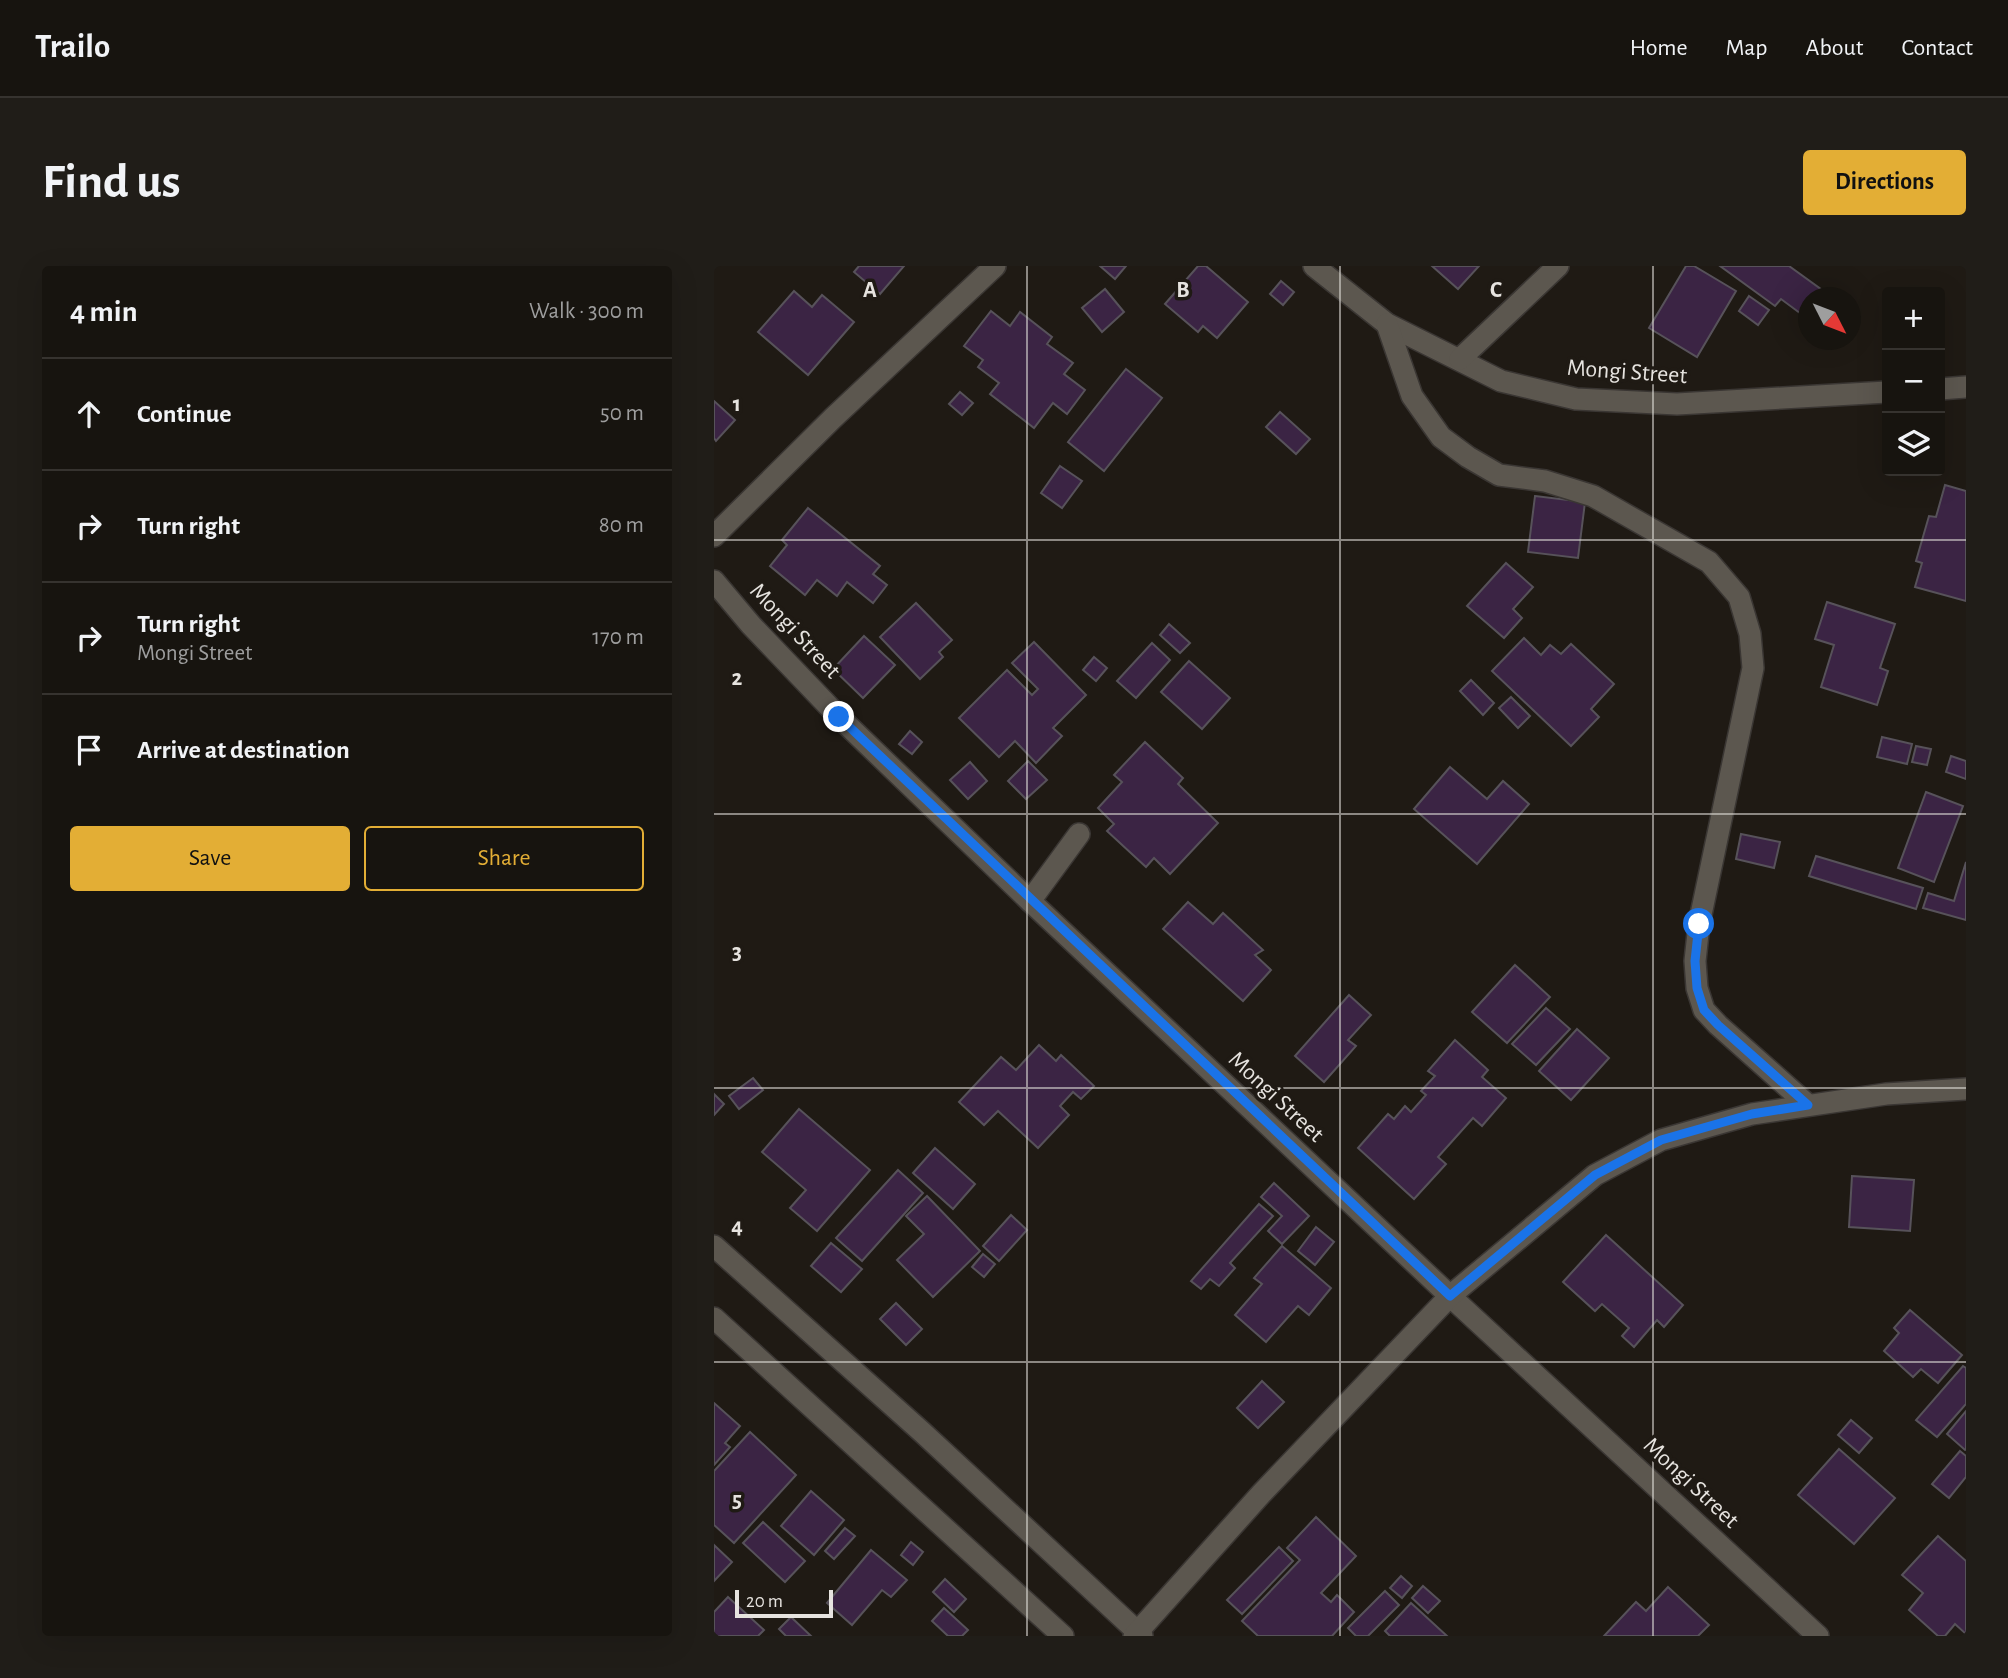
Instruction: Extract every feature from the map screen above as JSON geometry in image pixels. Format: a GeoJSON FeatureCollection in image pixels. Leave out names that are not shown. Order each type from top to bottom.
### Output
{"type":"FeatureCollection","features":[{"type":"Feature","properties":{"kind":"street"},"geometry":{"type":"LineString","coordinates":[[714,536],[833,418],[995,266]]}},
{"type":"Feature","properties":{"kind":"street","name":"Mongi Street"},"geometry":{"type":"LineString","coordinates":[[1314,266],[1387,324],[1501,381],[1576,399],[1677,404],[1882,392]]}},
{"type":"Feature","properties":{"kind":"street"},"geometry":{"type":"LineString","coordinates":[[1460,359],[1558,266]]}},
{"type":"Feature","properties":{"kind":"street"},"geometry":{"type":"LineString","coordinates":[[1387,324],[1412,396],[1441,436],[1468,457],[1499,475],[1545,481],[1593,496],[1709,562],[1739,597],[1749,634],[1753,668],[1699,924],[1695,961],[1697,988],[1704,1010],[1718,1025],[1808,1105]]}},
{"type":"Feature","properties":{"kind":"street"},"geometry":{"type":"LineString","coordinates":[[1945,389],[1966,387]]}},
{"type":"Feature","properties":{"kind":"street","name":"Mongi Street"},"geometry":{"type":"LineString","coordinates":[[714,581],[751,625],[839,717],[1030,901],[1450,1296],[1818,1636]]}},
{"type":"Feature","properties":{"kind":"street"},"geometry":{"type":"LineString","coordinates":[[1030,901],[1079,834]]}},
{"type":"Feature","properties":{"kind":"street"},"geometry":{"type":"LineString","coordinates":[[714,1246],[932,1441],[1138,1635],[1261,1494],[1450,1296],[1595,1175],[1661,1140],[1752,1114],[1886,1094],[1966,1089]]}},
{"type":"Feature","properties":{"kind":"street"},"geometry":{"type":"LineString","coordinates":[[714,1318],[1063,1636]]}},
{"type":"Feature","properties":{"kind":"building"},"geometry":{"type":"Polygon","coordinates":[[[859,266],[904,266],[880,294],[854,272],[859,266]]]}},
{"type":"Feature","properties":{"kind":"building"},"geometry":{"type":"Polygon","coordinates":[[[1100,266],[1126,266],[1115,279],[1100,266]]]}},
{"type":"Feature","properties":{"kind":"building"},"geometry":{"type":"Polygon","coordinates":[[[1198,266],[1206,266],[1248,302],[1217,338],[1203,326],[1198,332],[1165,304],[1198,266]]]}},
{"type":"Feature","properties":{"kind":"building"},"geometry":{"type":"Polygon","coordinates":[[[1432,266],[1479,266],[1458,289],[1432,266]]]}},
{"type":"Feature","properties":{"kind":"building"},"geometry":{"type":"Polygon","coordinates":[[[1686,266],[1694,266],[1736,291],[1697,357],[1649,328],[1686,266]]]}},
{"type":"Feature","properties":{"kind":"building"},"geometry":{"type":"Polygon","coordinates":[[[1720,266],[1789,266],[1818,287],[1798,287],[1798,312],[1781,299],[1775,306],[1720,266]]]}},
{"type":"Feature","properties":{"kind":"building"},"geometry":{"type":"Polygon","coordinates":[[[1281,281],[1294,292],[1283,305],[1270,294],[1281,281]]]}},
{"type":"Feature","properties":{"kind":"building"},"geometry":{"type":"Polygon","coordinates":[[[1105,289],[1124,312],[1102,332],[1082,308],[1105,289]]]}},
{"type":"Feature","properties":{"kind":"building"},"geometry":{"type":"Polygon","coordinates":[[[794,291],[812,307],[822,295],[854,322],[808,375],[758,332],[794,291]]]}},
{"type":"Feature","properties":{"kind":"building"},"geometry":{"type":"Polygon","coordinates":[[[1749,296],[1769,310],[1758,325],[1739,311],[1749,296]]]}},
{"type":"Feature","properties":{"kind":"building"},"geometry":{"type":"Polygon","coordinates":[[[991,311],[1010,326],[1020,312],[1052,337],[1047,344],[1073,363],[1064,374],[1085,390],[1067,414],[1053,403],[1034,428],[990,394],[999,383],[978,367],[983,360],[964,346],[991,311]]]}},
{"type":"Feature","properties":{"kind":"building"},"geometry":{"type":"Polygon","coordinates":[[[1126,369],[1162,398],[1104,471],[1068,442],[1126,369]]]}},
{"type":"Feature","properties":{"kind":"building"},"geometry":{"type":"Polygon","coordinates":[[[960,392],[973,403],[962,415],[949,404],[960,392]]]}},
{"type":"Feature","properties":{"kind":"building"},"geometry":{"type":"Polygon","coordinates":[[[714,401],[735,420],[716,441],[714,438],[714,401]]]}},
{"type":"Feature","properties":{"kind":"building"},"geometry":{"type":"Polygon","coordinates":[[[1280,412],[1310,439],[1296,454],[1266,427],[1280,412]]]}},
{"type":"Feature","properties":{"kind":"building"},"geometry":{"type":"Polygon","coordinates":[[[1060,466],[1082,481],[1062,508],[1041,493],[1060,466]]]}},
{"type":"Feature","properties":{"kind":"building"},"geometry":{"type":"Polygon","coordinates":[[[1945,485],[1966,491],[1966,601],[1915,587],[1922,563],[1916,561],[1929,516],[1936,517],[1945,485]]]}},
{"type":"Feature","properties":{"kind":"building"},"geometry":{"type":"Polygon","coordinates":[[[1535,496],[1585,502],[1578,558],[1528,552],[1535,496]]]}},
{"type":"Feature","properties":{"kind":"building"},"geometry":{"type":"Polygon","coordinates":[[[808,508],[880,566],[873,574],[887,585],[873,603],[847,582],[837,596],[817,580],[805,595],[770,566],[787,545],[782,540],[808,508]]]}},
{"type":"Feature","properties":{"kind":"building"},"geometry":{"type":"Polygon","coordinates":[[[1506,563],[1533,587],[1513,609],[1522,618],[1504,638],[1467,606],[1506,563]]]}},
{"type":"Feature","properties":{"kind":"building"},"geometry":{"type":"Polygon","coordinates":[[[1827,602],[1895,624],[1880,668],[1888,671],[1877,705],[1821,687],[1834,645],[1815,639],[1827,602]]]}},
{"type":"Feature","properties":{"kind":"building"},"geometry":{"type":"Polygon","coordinates":[[[916,603],[952,640],[939,652],[943,657],[920,679],[880,637],[916,603]]]}},
{"type":"Feature","properties":{"kind":"building"},"geometry":{"type":"Polygon","coordinates":[[[1169,624],[1190,643],[1180,653],[1160,635],[1169,624]]]}},
{"type":"Feature","properties":{"kind":"building"},"geometry":{"type":"Polygon","coordinates":[[[864,636],[895,665],[863,698],[833,669],[864,636]]]}},
{"type":"Feature","properties":{"kind":"building"},"geometry":{"type":"Polygon","coordinates":[[[1524,638],[1541,655],[1550,645],[1561,654],[1571,644],[1614,684],[1591,709],[1599,717],[1571,746],[1492,671],[1524,638]]]}},
{"type":"Feature","properties":{"kind":"building"},"geometry":{"type":"Polygon","coordinates":[[[1034,642],[1086,695],[1053,728],[1062,736],[1036,763],[1015,741],[999,757],[959,718],[1007,670],[1032,695],[1038,689],[1012,663],[1034,642]]]}},
{"type":"Feature","properties":{"kind":"building"},"geometry":{"type":"Polygon","coordinates":[[[1152,643],[1170,660],[1136,698],[1117,681],[1152,643]]]}},
{"type":"Feature","properties":{"kind":"building"},"geometry":{"type":"Polygon","coordinates":[[[1094,657],[1107,668],[1096,681],[1083,670],[1094,657]]]}},
{"type":"Feature","properties":{"kind":"building"},"geometry":{"type":"Polygon","coordinates":[[[1189,661],[1230,698],[1202,729],[1161,692],[1189,661]]]}},
{"type":"Feature","properties":{"kind":"building"},"geometry":{"type":"Polygon","coordinates":[[[1471,680],[1494,703],[1483,715],[1460,691],[1471,680]]]}},
{"type":"Feature","properties":{"kind":"building"},"geometry":{"type":"Polygon","coordinates":[[[1511,697],[1530,716],[1518,728],[1499,708],[1511,697]]]}},
{"type":"Feature","properties":{"kind":"building"},"geometry":{"type":"Polygon","coordinates":[[[910,731],[922,742],[912,754],[899,744],[910,731]]]}},
{"type":"Feature","properties":{"kind":"building"},"geometry":{"type":"Polygon","coordinates":[[[1882,737],[1912,744],[1907,764],[1877,757],[1882,737]]]}},
{"type":"Feature","properties":{"kind":"building"},"geometry":{"type":"Polygon","coordinates":[[[1145,742],[1183,778],[1178,784],[1218,823],[1170,874],[1154,858],[1146,867],[1107,831],[1114,824],[1098,808],[1122,782],[1114,775],[1145,742]]]}},
{"type":"Feature","properties":{"kind":"building"},"geometry":{"type":"Polygon","coordinates":[[[1916,746],[1931,749],[1927,765],[1912,762],[1916,746]]]}},
{"type":"Feature","properties":{"kind":"building"},"geometry":{"type":"Polygon","coordinates":[[[1951,756],[1966,761],[1966,779],[1946,772],[1951,756]]]}},
{"type":"Feature","properties":{"kind":"building"},"geometry":{"type":"Polygon","coordinates":[[[1028,761],[1047,780],[1026,799],[1008,781],[1028,761]]]}},
{"type":"Feature","properties":{"kind":"building"},"geometry":{"type":"Polygon","coordinates":[[[970,762],[987,781],[968,799],[950,780],[970,762]]]}},
{"type":"Feature","properties":{"kind":"building"},"geometry":{"type":"Polygon","coordinates":[[[1450,767],[1487,799],[1503,781],[1529,804],[1477,864],[1414,809],[1450,767]]]}},
{"type":"Feature","properties":{"kind":"building"},"geometry":{"type":"Polygon","coordinates":[[[1926,792],[1963,806],[1934,882],[1898,868],[1926,792]]]}},
{"type":"Feature","properties":{"kind":"building"},"geometry":{"type":"Polygon","coordinates":[[[1741,834],[1780,842],[1774,868],[1736,859],[1741,834]]]}},
{"type":"Feature","properties":{"kind":"building"},"geometry":{"type":"Polygon","coordinates":[[[1816,856],[1923,888],[1916,909],[1809,876],[1816,856]]]}},
{"type":"Feature","properties":{"kind":"building"},"geometry":{"type":"Polygon","coordinates":[[[1966,862],[1966,920],[1923,908],[1928,893],[1954,901],[1966,862]]]}},
{"type":"Feature","properties":{"kind":"building"},"geometry":{"type":"Polygon","coordinates":[[[1188,902],[1213,924],[1223,913],[1263,950],[1255,955],[1271,970],[1243,1001],[1163,929],[1188,902]]]}},
{"type":"Feature","properties":{"kind":"building"},"geometry":{"type":"Polygon","coordinates":[[[1515,965],[1550,997],[1507,1043],[1472,1012],[1515,965]]]}},
{"type":"Feature","properties":{"kind":"building"},"geometry":{"type":"Polygon","coordinates":[[[1349,995],[1371,1015],[1348,1040],[1356,1046],[1324,1082],[1295,1056],[1349,995]]]}},
{"type":"Feature","properties":{"kind":"building"},"geometry":{"type":"Polygon","coordinates":[[[1546,1008],[1570,1029],[1536,1065],[1512,1044],[1546,1008]]]}},
{"type":"Feature","properties":{"kind":"building"},"geometry":{"type":"Polygon","coordinates":[[[1577,1029],[1609,1058],[1571,1100],[1539,1071],[1577,1029]]]}},
{"type":"Feature","properties":{"kind":"building"},"geometry":{"type":"Polygon","coordinates":[[[1455,1040],[1488,1070],[1482,1077],[1506,1098],[1482,1126],[1473,1118],[1438,1157],[1446,1164],[1414,1199],[1358,1148],[1388,1114],[1394,1119],[1405,1106],[1411,1112],[1426,1095],[1421,1091],[1435,1076],[1428,1071],[1455,1040]]]}},
{"type":"Feature","properties":{"kind":"building"},"geometry":{"type":"Polygon","coordinates":[[[1039,1045],[1056,1061],[1061,1055],[1094,1086],[1081,1099],[1073,1092],[1060,1106],[1069,1115],[1038,1148],[998,1111],[984,1125],[959,1102],[1001,1057],[1016,1070],[1039,1045]]]}},
{"type":"Feature","properties":{"kind":"building"},"geometry":{"type":"Polygon","coordinates":[[[753,1078],[763,1090],[739,1109],[729,1096],[753,1078]]]}},
{"type":"Feature","properties":{"kind":"building"},"geometry":{"type":"Polygon","coordinates":[[[714,1094],[724,1104],[714,1115],[714,1094]]]}},
{"type":"Feature","properties":{"kind":"building"},"geometry":{"type":"Polygon","coordinates":[[[799,1109],[870,1170],[817,1231],[790,1208],[806,1190],[762,1152],[799,1109]]]}},
{"type":"Feature","properties":{"kind":"building"},"geometry":{"type":"Polygon","coordinates":[[[935,1148],[975,1184],[953,1209],[913,1173],[935,1148]]]}},
{"type":"Feature","properties":{"kind":"building"},"geometry":{"type":"Polygon","coordinates":[[[898,1170],[923,1193],[862,1261],[836,1238],[898,1170]]]}},
{"type":"Feature","properties":{"kind":"building"},"geometry":{"type":"Polygon","coordinates":[[[1852,1176],[1914,1180],[1910,1231],[1849,1227],[1852,1176]]]}},
{"type":"Feature","properties":{"kind":"building"},"geometry":{"type":"Polygon","coordinates":[[[1274,1183],[1309,1216],[1282,1244],[1268,1231],[1282,1216],[1261,1197],[1274,1183]]]}},
{"type":"Feature","properties":{"kind":"building"},"geometry":{"type":"Polygon","coordinates":[[[927,1196],[980,1251],[933,1297],[897,1260],[924,1234],[906,1216],[927,1196]]]}},
{"type":"Feature","properties":{"kind":"building"},"geometry":{"type":"Polygon","coordinates":[[[1259,1204],[1273,1216],[1230,1263],[1235,1268],[1219,1286],[1210,1279],[1201,1289],[1191,1281],[1259,1204]]]}},
{"type":"Feature","properties":{"kind":"building"},"geometry":{"type":"Polygon","coordinates":[[[1011,1215],[1027,1230],[999,1261],[983,1246],[1011,1215]]]}},
{"type":"Feature","properties":{"kind":"building"},"geometry":{"type":"Polygon","coordinates":[[[1316,1227],[1334,1242],[1315,1265],[1298,1251],[1316,1227]]]}},
{"type":"Feature","properties":{"kind":"building"},"geometry":{"type":"Polygon","coordinates":[[[1606,1235],[1683,1305],[1664,1327],[1657,1320],[1634,1347],[1622,1336],[1629,1328],[1602,1304],[1595,1311],[1563,1282],[1606,1235]]]}},
{"type":"Feature","properties":{"kind":"building"},"geometry":{"type":"Polygon","coordinates":[[[831,1243],[862,1269],[841,1292],[811,1266],[831,1243]]]}},
{"type":"Feature","properties":{"kind":"building"},"geometry":{"type":"Polygon","coordinates":[[[1282,1246],[1331,1288],[1309,1315],[1298,1306],[1266,1342],[1235,1315],[1262,1284],[1254,1278],[1282,1246]]]}},
{"type":"Feature","properties":{"kind":"building"},"geometry":{"type":"Polygon","coordinates":[[[983,1254],[995,1264],[984,1277],[972,1267],[983,1254]]]}},
{"type":"Feature","properties":{"kind":"building"},"geometry":{"type":"Polygon","coordinates":[[[896,1303],[922,1329],[906,1345],[880,1319],[896,1303]]]}},
{"type":"Feature","properties":{"kind":"building"},"geometry":{"type":"Polygon","coordinates":[[[1910,1310],[1962,1355],[1938,1383],[1921,1369],[1913,1377],[1884,1351],[1899,1333],[1894,1328],[1910,1310]]]}},
{"type":"Feature","properties":{"kind":"building"},"geometry":{"type":"Polygon","coordinates":[[[1963,1366],[1966,1368],[1966,1404],[1937,1437],[1916,1420],[1963,1366]]]}},
{"type":"Feature","properties":{"kind":"building"},"geometry":{"type":"Polygon","coordinates":[[[1262,1381],[1284,1402],[1258,1428],[1237,1408],[1262,1381]]]}},
{"type":"Feature","properties":{"kind":"building"},"geometry":{"type":"Polygon","coordinates":[[[714,1403],[740,1426],[725,1443],[730,1447],[714,1465],[714,1403]]]}},
{"type":"Feature","properties":{"kind":"building"},"geometry":{"type":"Polygon","coordinates":[[[1966,1411],[1966,1449],[1965,1450],[1947,1434],[1966,1411]]]}},
{"type":"Feature","properties":{"kind":"building"},"geometry":{"type":"Polygon","coordinates":[[[1851,1420],[1872,1438],[1859,1453],[1838,1435],[1851,1420]]]}},
{"type":"Feature","properties":{"kind":"building"},"geometry":{"type":"Polygon","coordinates":[[[750,1432],[796,1475],[734,1543],[714,1525],[714,1471],[750,1432]]]}},
{"type":"Feature","properties":{"kind":"building"},"geometry":{"type":"Polygon","coordinates":[[[1839,1449],[1895,1498],[1854,1544],[1798,1495],[1839,1449]]]}},
{"type":"Feature","properties":{"kind":"building"},"geometry":{"type":"Polygon","coordinates":[[[1960,1451],[1966,1456],[1966,1477],[1949,1498],[1932,1484],[1960,1451]]]}},
{"type":"Feature","properties":{"kind":"building"},"geometry":{"type":"Polygon","coordinates":[[[811,1491],[844,1520],[814,1555],[781,1526],[811,1491]]]}},
{"type":"Feature","properties":{"kind":"building"},"geometry":{"type":"Polygon","coordinates":[[[1316,1517],[1356,1556],[1321,1593],[1331,1602],[1337,1595],[1354,1612],[1332,1636],[1258,1636],[1242,1621],[1300,1560],[1287,1548],[1316,1517]]]}},
{"type":"Feature","properties":{"kind":"building"},"geometry":{"type":"Polygon","coordinates":[[[763,1522],[805,1561],[785,1582],[743,1543],[763,1522]]]}},
{"type":"Feature","properties":{"kind":"building"},"geometry":{"type":"Polygon","coordinates":[[[845,1528],[855,1536],[834,1559],[825,1551],[845,1528]]]}},
{"type":"Feature","properties":{"kind":"building"},"geometry":{"type":"Polygon","coordinates":[[[1938,1536],[1966,1561],[1966,1634],[1955,1624],[1945,1636],[1938,1636],[1909,1610],[1923,1593],[1902,1575],[1938,1536]]]}},
{"type":"Feature","properties":{"kind":"building"},"geometry":{"type":"Polygon","coordinates":[[[911,1542],[923,1552],[913,1565],[901,1555],[911,1542]]]}},
{"type":"Feature","properties":{"kind":"building"},"geometry":{"type":"Polygon","coordinates":[[[714,1545],[732,1562],[714,1581],[714,1545]]]}},
{"type":"Feature","properties":{"kind":"building"},"geometry":{"type":"Polygon","coordinates":[[[1279,1547],[1293,1561],[1242,1614],[1227,1600],[1279,1547]]]}},
{"type":"Feature","properties":{"kind":"building"},"geometry":{"type":"Polygon","coordinates":[[[871,1550],[907,1580],[891,1597],[882,1590],[852,1625],[827,1603],[871,1550]]]}},
{"type":"Feature","properties":{"kind":"building"},"geometry":{"type":"Polygon","coordinates":[[[1401,1576],[1412,1586],[1402,1598],[1390,1588],[1401,1576]]]}},
{"type":"Feature","properties":{"kind":"building"},"geometry":{"type":"Polygon","coordinates":[[[945,1579],[966,1599],[954,1612],[933,1592],[945,1579]]]}},
{"type":"Feature","properties":{"kind":"building"},"geometry":{"type":"Polygon","coordinates":[[[1423,1586],[1440,1601],[1428,1613],[1412,1598],[1423,1586]]]}},
{"type":"Feature","properties":{"kind":"building"},"geometry":{"type":"Polygon","coordinates":[[[1668,1587],[1709,1625],[1698,1636],[1604,1636],[1636,1602],[1646,1611],[1668,1587]]]}},
{"type":"Feature","properties":{"kind":"building"},"geometry":{"type":"Polygon","coordinates":[[[1385,1591],[1399,1605],[1368,1636],[1356,1636],[1348,1628],[1385,1591]]]}},
{"type":"Feature","properties":{"kind":"building"},"geometry":{"type":"Polygon","coordinates":[[[728,1597],[764,1630],[758,1636],[714,1636],[714,1612],[728,1597]]]}},
{"type":"Feature","properties":{"kind":"building"},"geometry":{"type":"Polygon","coordinates":[[[1411,1603],[1447,1636],[1390,1636],[1385,1631],[1411,1603]]]}},
{"type":"Feature","properties":{"kind":"building"},"geometry":{"type":"Polygon","coordinates":[[[944,1608],[968,1630],[962,1636],[948,1636],[932,1621],[944,1608]]]}},
{"type":"Feature","properties":{"kind":"building"},"geometry":{"type":"Polygon","coordinates":[[[791,1617],[811,1636],[786,1636],[779,1629],[791,1617]]]}},
{"type":"Feature","properties":{"kind":"route"},"geometry":{"type":"LineString","coordinates":[[839,717],[1030,901],[1450,1296],[1595,1175],[1661,1140],[1752,1114],[1808,1105],[1704,1010],[1697,988],[1695,961],[1699,924]]}}]}
